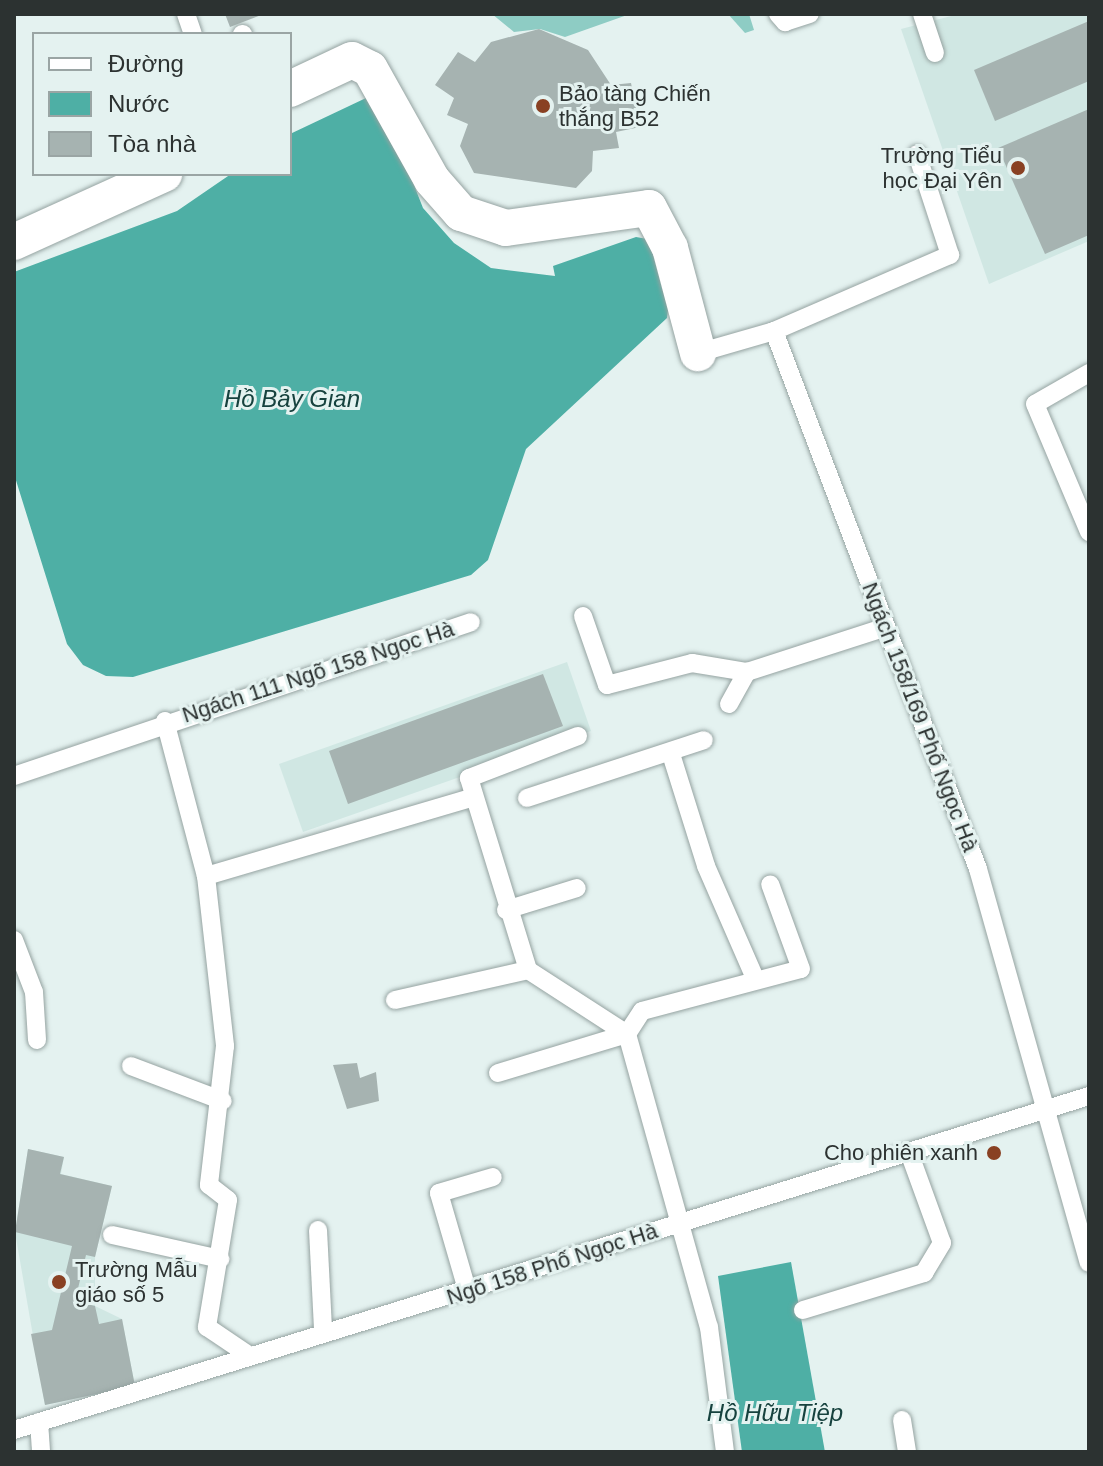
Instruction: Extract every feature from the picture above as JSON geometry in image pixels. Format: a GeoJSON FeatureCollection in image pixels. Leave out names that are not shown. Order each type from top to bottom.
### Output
{"type":"FeatureCollection","features":[{"type":"Feature","properties":{"kind":"street"},"geometry":{"type":"LineString","coordinates":[[292,88],[352,60],[370,69],[432,180],[461,213],[506,228],[649,208],[670,248],[698,353]]}},
{"type":"Feature","properties":{"kind":"street"},"geometry":{"type":"LineString","coordinates":[[14,242],[160,176]]}},
{"type":"Feature","properties":{"kind":"lane"},"geometry":{"type":"LineString","coordinates":[[778,14],[785,22],[810,14]]}},
{"type":"Feature","properties":{"kind":"lane"},"geometry":{"type":"LineString","coordinates":[[922,14],[935,53]]}},
{"type":"Feature","properties":{"kind":"lane"},"geometry":{"type":"LineString","coordinates":[[698,353],[774,331],[950,255],[917,154]]}},
{"type":"Feature","properties":{"kind":"lane","name":"Ngách 158/169 Phố Ngọc Hà"},"geometry":{"type":"LineString","coordinates":[[774,331],[978,869],[1089,1263]]}},
{"type":"Feature","properties":{"kind":"lane"},"geometry":{"type":"LineString","coordinates":[[1089,373],[1035,404],[1089,532]]}},
{"type":"Feature","properties":{"kind":"lane"},"geometry":{"type":"LineString","coordinates":[[583,616],[607,685],[692,663],[747,672],[886,627]]}},
{"type":"Feature","properties":{"kind":"lane","name":"Ngách 111 Ngõ 158 Ngọc Hà"},"geometry":{"type":"LineString","coordinates":[[14,776],[165,721],[471,622]]}},
{"type":"Feature","properties":{"kind":"lane"},"geometry":{"type":"LineString","coordinates":[[729,704],[747,672]]}},
{"type":"Feature","properties":{"kind":"lane"},"geometry":{"type":"LineString","coordinates":[[165,721],[206,876],[225,1046],[223,1101],[209,1185],[228,1200],[207,1327],[247,1354]]}},
{"type":"Feature","properties":{"kind":"lane"},"geometry":{"type":"LineString","coordinates":[[578,736],[469,778],[506,910],[528,970],[627,1034],[677,1223],[709,1327],[725,1452]]}},
{"type":"Feature","properties":{"kind":"lane"},"geometry":{"type":"LineString","coordinates":[[527,798],[671,754],[704,740]]}},
{"type":"Feature","properties":{"kind":"lane"},"geometry":{"type":"LineString","coordinates":[[671,754],[706,866],[755,978]]}},
{"type":"Feature","properties":{"kind":"lane"},"geometry":{"type":"LineString","coordinates":[[206,876],[474,797]]}},
{"type":"Feature","properties":{"kind":"lane"},"geometry":{"type":"LineString","coordinates":[[498,1073],[627,1034],[642,1011],[755,978],[801,969],[770,884]]}},
{"type":"Feature","properties":{"kind":"lane"},"geometry":{"type":"LineString","coordinates":[[506,910],[577,888]]}},
{"type":"Feature","properties":{"kind":"lane"},"geometry":{"type":"LineString","coordinates":[[14,940],[34,992],[37,1040]]}},
{"type":"Feature","properties":{"kind":"lane"},"geometry":{"type":"LineString","coordinates":[[395,1000],[528,970]]}},
{"type":"Feature","properties":{"kind":"lane"},"geometry":{"type":"LineString","coordinates":[[131,1066],[223,1101]]}},
{"type":"Feature","properties":{"kind":"lane","name":"Ngõ 158 Phố Ngọc Hà"},"geometry":{"type":"LineString","coordinates":[[14,1430],[323,1329],[468,1293],[677,1223],[910,1155],[1089,1096]]}},
{"type":"Feature","properties":{"kind":"lane"},"geometry":{"type":"LineString","coordinates":[[803,1310],[924,1273],[942,1243],[910,1155]]}},
{"type":"Feature","properties":{"kind":"lane"},"geometry":{"type":"LineString","coordinates":[[468,1293],[439,1193],[493,1177]]}},
{"type":"Feature","properties":{"kind":"lane"},"geometry":{"type":"LineString","coordinates":[[318,1230],[323,1329]]}},
{"type":"Feature","properties":{"kind":"lane"},"geometry":{"type":"LineString","coordinates":[[112,1235],[220,1259]]}},
{"type":"Feature","properties":{"kind":"lane"},"geometry":{"type":"LineString","coordinates":[[902,1420],[907,1452]]}},
{"type":"Feature","properties":{"kind":"lane"},"geometry":{"type":"LineString","coordinates":[[39,1422],[41,1452]]}},
{"type":"Feature","properties":{"kind":"shaded area"},"geometry":{"type":"Polygon","coordinates":[[[492,14],[630,14],[565,37],[540,29],[514,32],[492,14]]]}},
{"type":"Feature","properties":{"kind":"shaded area"},"geometry":{"type":"Polygon","coordinates":[[[728,14],[749,14],[754,30],[745,33],[728,14]]]}},
{"type":"Feature","properties":{"kind":"shaded area","name":"Trường Tiểu học Đại Yên"},"geometry":{"type":"Polygon","coordinates":[[[959,14],[1089,14],[1089,241],[989,284],[901,29],[959,14]]]}},
{"type":"Feature","properties":{"kind":"shaded area"},"geometry":{"type":"Polygon","coordinates":[[[567,662],[591,731],[303,832],[279,764],[567,662]]]}},
{"type":"Feature","properties":{"kind":"shaded area","name":"Trường Mẫu giáo số 5"},"geometry":{"type":"Polygon","coordinates":[[[28,1149],[64,1157],[61,1174],[112,1186],[95,1257],[95,1306],[122,1319],[135,1386],[45,1405],[15,1232],[28,1149]]]}},
{"type":"Feature","properties":{"kind":"water","name":"Hồ Bảy Gian"},"geometry":{"type":"Polygon","coordinates":[[[366,98],[385,111],[423,208],[454,243],[491,268],[555,276],[553,266],[636,237],[653,240],[670,295],[667,318],[526,449],[488,560],[471,575],[133,677],[106,676],[83,665],[67,644],[14,474],[14,272],[177,211],[228,176],[292,176],[292,133],[366,98]]]}},
{"type":"Feature","properties":{"kind":"water","name":"Hồ Hữu Tiệp"},"geometry":{"type":"Polygon","coordinates":[[[791,1262],[825,1452],[742,1452],[718,1276],[791,1262]]]}},
{"type":"Feature","properties":{"kind":"building"},"geometry":{"type":"Polygon","coordinates":[[[225,14],[264,14],[230,27],[225,14]]]}},
{"type":"Feature","properties":{"kind":"building"},"geometry":{"type":"Polygon","coordinates":[[[1089,21],[1089,81],[995,121],[974,70],[1089,21]]]}},
{"type":"Feature","properties":{"kind":"building","name":"Bảo tàng Chiến thắng B52"},"geometry":{"type":"Polygon","coordinates":[[[539,29],[588,50],[611,85],[631,83],[640,127],[616,132],[619,148],[593,151],[592,171],[576,188],[474,173],[460,146],[468,124],[447,115],[454,98],[435,85],[458,52],[475,62],[491,42],[539,29]]]}},
{"type":"Feature","properties":{"kind":"building"},"geometry":{"type":"Polygon","coordinates":[[[1089,109],[1089,235],[1045,254],[998,148],[1089,109]]]}},
{"type":"Feature","properties":{"kind":"building"},"geometry":{"type":"Polygon","coordinates":[[[543,674],[563,726],[348,804],[329,751],[543,674]]]}},
{"type":"Feature","properties":{"kind":"building"},"geometry":{"type":"Polygon","coordinates":[[[357,1063],[360,1078],[376,1072],[379,1101],[347,1109],[333,1065],[357,1063]]]}},
{"type":"Feature","properties":{"kind":"building","name":"Trường Mẫu giáo số 5"},"geometry":{"type":"Polygon","coordinates":[[[28,1149],[64,1157],[60,1174],[112,1186],[95,1257],[86,1255],[75,1301],[95,1306],[99,1324],[122,1319],[135,1386],[45,1405],[31,1334],[52,1330],[72,1246],[15,1232],[28,1149]]]}},
{"type":"Feature","properties":{"kind":"place","name":"Bảo tàng Chiến thắng B52"},"geometry":{"type":"Point","coordinates":[543,106]}},
{"type":"Feature","properties":{"kind":"place","name":"Trường Tiểu học Đại Yên"},"geometry":{"type":"Point","coordinates":[1018,168]}},
{"type":"Feature","properties":{"kind":"place","name":"Cho phiên xanh"},"geometry":{"type":"Point","coordinates":[994,1153]}},
{"type":"Feature","properties":{"kind":"place","name":"Trường Mẫu giáo số 5"},"geometry":{"type":"Point","coordinates":[59,1282]}}]}
